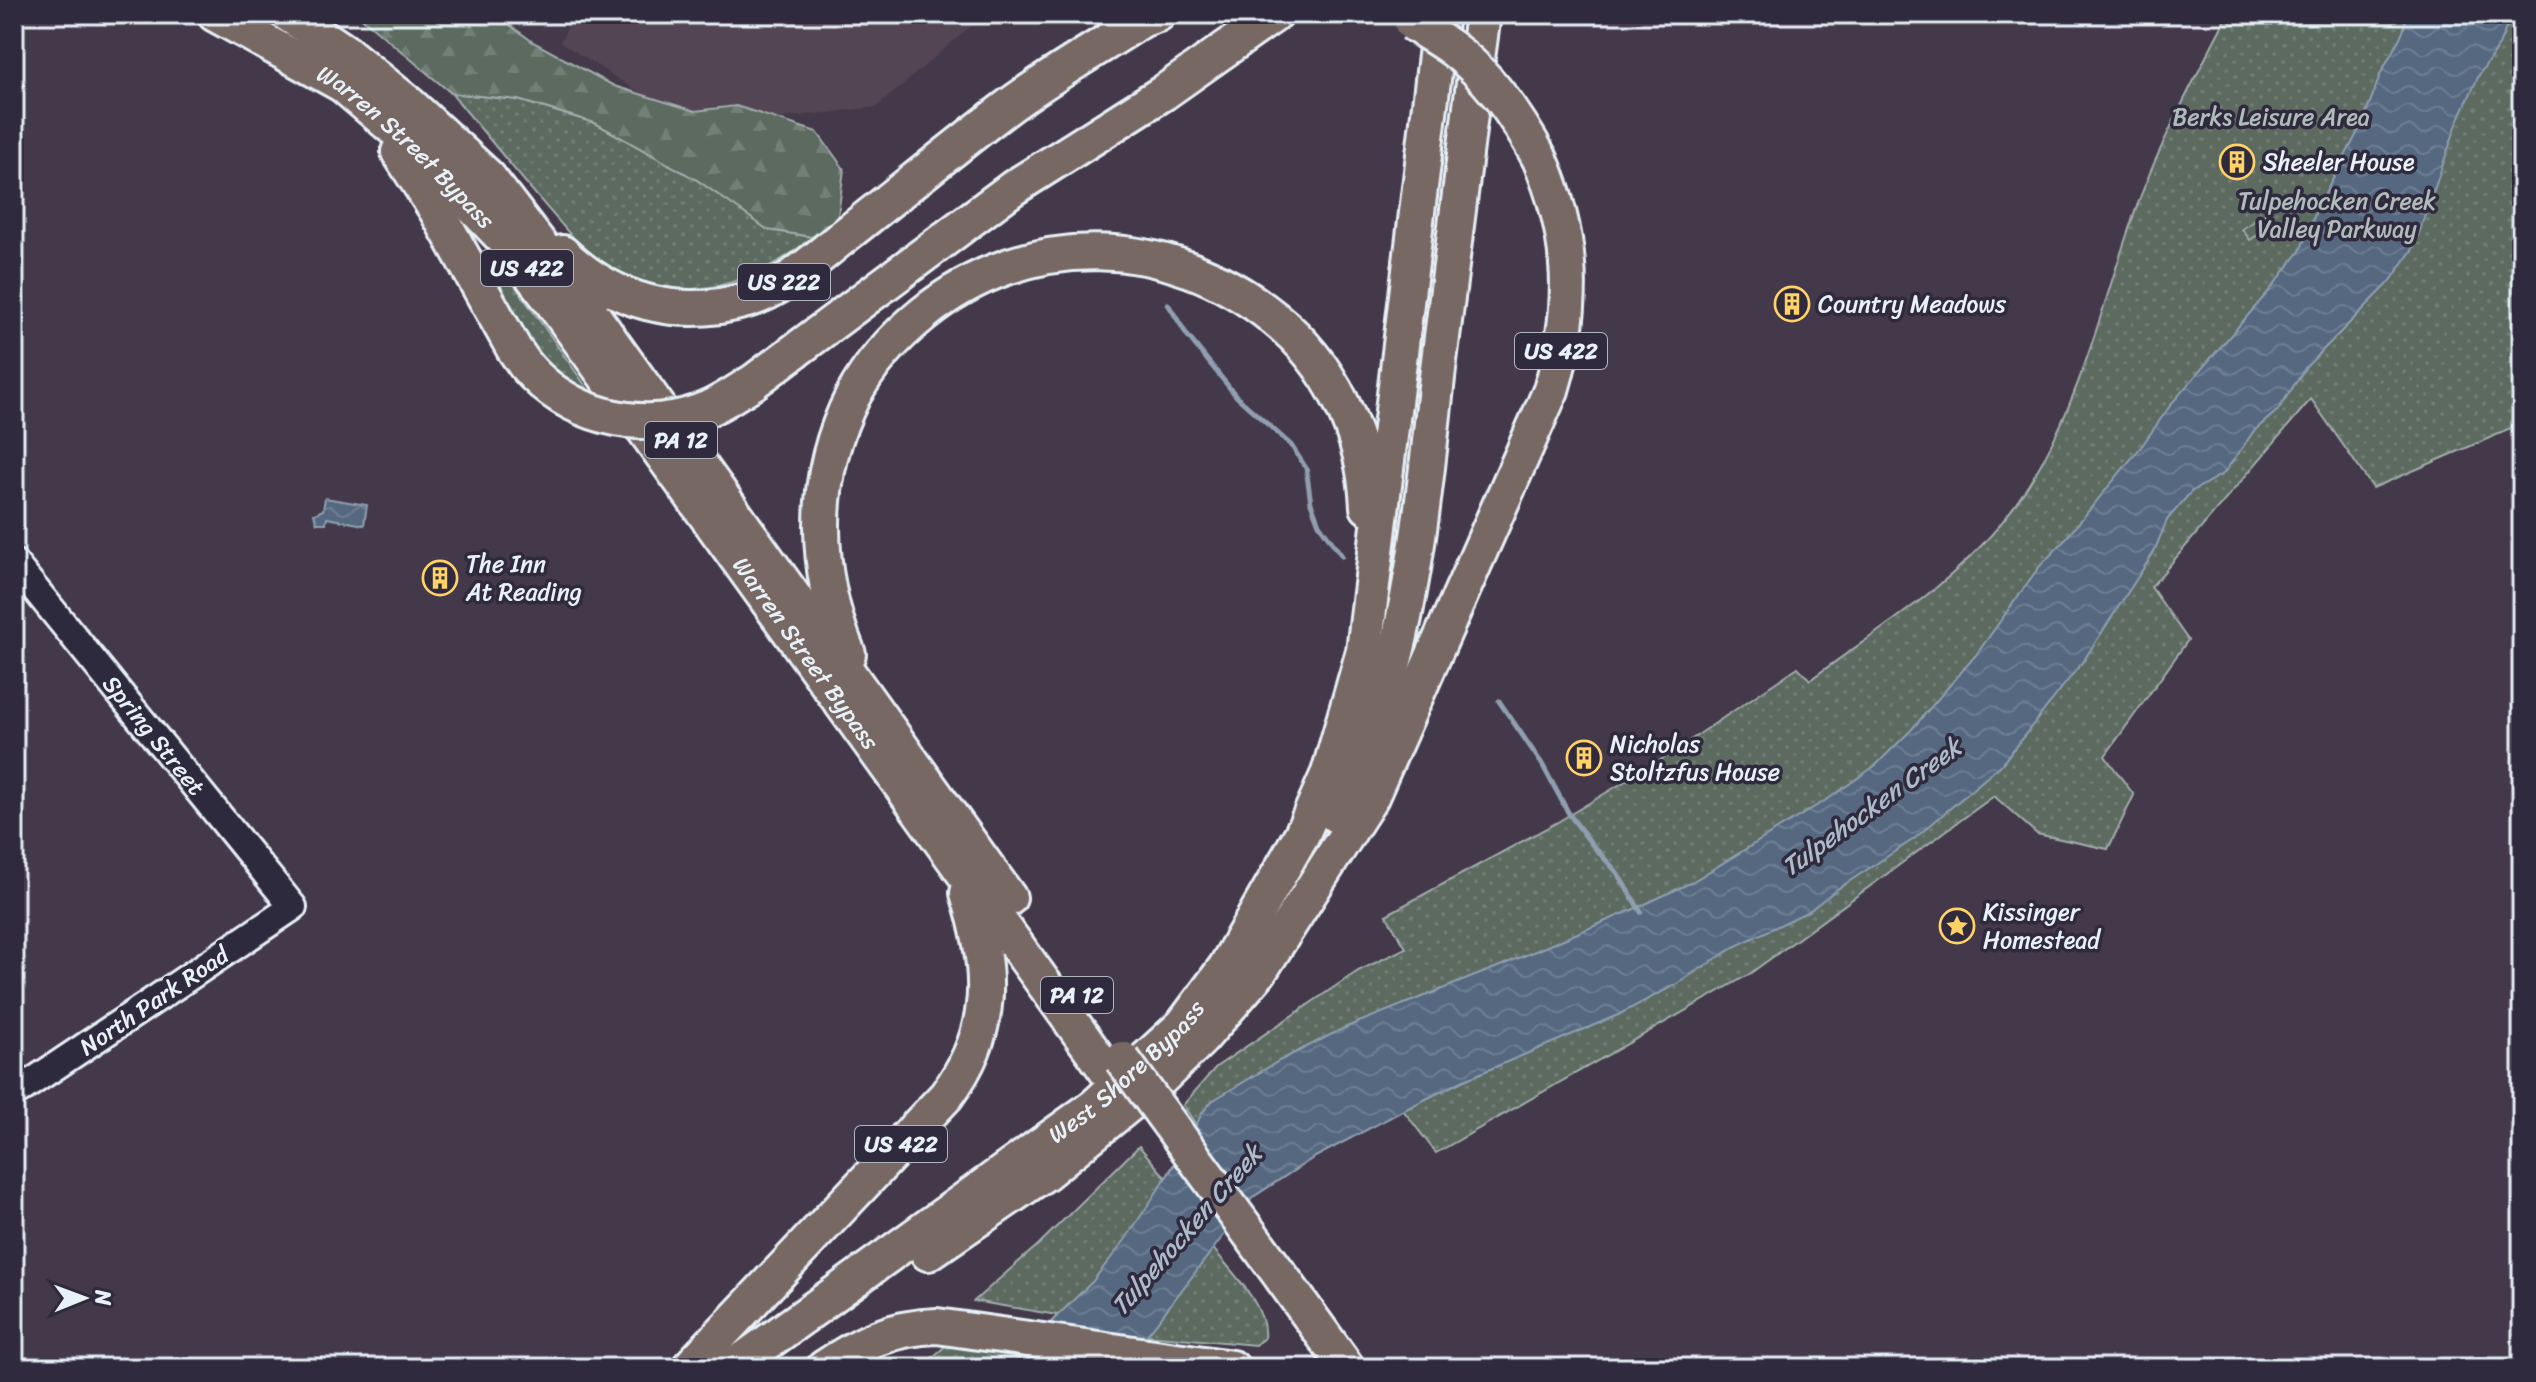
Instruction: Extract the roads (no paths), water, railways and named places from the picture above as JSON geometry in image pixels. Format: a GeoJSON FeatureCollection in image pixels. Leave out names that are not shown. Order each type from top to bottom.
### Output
{"type":"FeatureCollection","features":[{"type":"Feature","properties":{"kind":"highway","name":"US 222"},"geometry":{"type":"LineString","coordinates":[[214,14],[370,125],[397,149],[429,198],[514,349],[536,378],[567,400],[598,416],[661,421],[688,415],[724,400],[752,383],[1013,188],[1163,93],[1275,14]]}},
{"type":"Feature","properties":{"kind":"highway","name":"Warren Street Bypass"},"geometry":{"type":"LineString","coordinates":[[214,14],[343,85],[411,143],[503,238],[958,866],[1114,1065],[1275,1284],[1347,1368]]}},
{"type":"Feature","properties":{"kind":"highway","name":"Warren Street Bypass"},"geometry":{"type":"LineString","coordinates":[[288,14],[345,52],[410,105],[488,177],[564,277],[871,704],[1114,1065]]}},
{"type":"Feature","properties":{"kind":"highway","name":"US 222"},"geometry":{"type":"LineString","coordinates":[[488,177],[573,263],[595,281],[648,303],[673,307],[713,308],[749,300],[790,278],[1007,108],[1138,14]]}},
{"type":"Feature","properties":{"kind":"highway"},"geometry":{"type":"LineString","coordinates":[[1062,71],[1143,19],[1158,14]]}},
{"type":"Feature","properties":{"kind":"highway"},"geometry":{"type":"LineString","coordinates":[[1202,1038],[1292,897],[1351,787],[1384,699],[1405,618],[1418,541],[1483,14]]}},
{"type":"Feature","properties":{"kind":"highway","name":"US 422"},"geometry":{"type":"LineString","coordinates":[[1202,1038],[1259,972],[1371,797],[1551,390],[1567,319],[1568,272],[1563,224],[1540,159],[1504,100],[1456,51],[1414,17]]}},
{"type":"Feature","properties":{"kind":"highway"},"geometry":{"type":"LineString","coordinates":[[1364,651],[1414,17]]}},
{"type":"Feature","properties":{"kind":"highway"},"geometry":{"type":"LineString","coordinates":[[871,704],[835,617],[822,553],[824,486],[828,462],[843,417],[854,394],[882,354],[934,305],[999,269],[1065,254],[1134,254],[1160,258],[1211,277],[1236,290],[1286,327],[1321,367],[1356,436],[1367,481],[1371,546],[1364,651]]}},
{"type":"Feature","properties":{"kind":"highway","name":"West Shore Bypass"},"geometry":{"type":"LineString","coordinates":[[732,1368],[1095,1106],[1183,1025],[1226,967],[1302,834],[1329,773],[1364,651]]}},
{"type":"Feature","properties":{"kind":"highway","name":"US 422"},"geometry":{"type":"LineString","coordinates":[[689,1368],[946,1096],[965,1068],[979,1036],[986,988],[981,940],[958,866]]}},
{"type":"Feature","properties":{"kind":"highway","name":"West Shore Bypass"},"geometry":{"type":"LineString","coordinates":[[764,1368],[1045,1173],[1159,1080],[1202,1038]]}},
{"type":"Feature","properties":{"kind":"highway","name":"Warren Street Bypass"},"geometry":{"type":"LineString","coordinates":[[1275,1284],[1324,1368]]}},
{"type":"Feature","properties":{"kind":"highway"},"geometry":{"type":"LineString","coordinates":[[824,1368],[881,1335],[918,1327],[958,1327],[1229,1367]]}},
{"type":"Feature","properties":{"kind":"street","name":"Spring Street"},"geometry":{"type":"LineString","coordinates":[[14,563],[293,907]]}},
{"type":"Feature","properties":{"kind":"street","name":"North Park Road"},"geometry":{"type":"LineString","coordinates":[[14,1094],[293,907]]}},
{"type":"Feature","properties":{"kind":"water","name":"Tulpehocken Creek"},"geometry":{"type":"Polygon","coordinates":[[[2407,14],[2512,14],[2458,121],[2414,247],[2390,282],[2306,367],[2278,410],[2254,431],[2224,473],[2191,492],[2167,520],[2154,552],[2084,660],[2001,765],[1914,839],[1809,911],[1736,946],[1677,984],[1618,1015],[1462,1081],[1404,1110],[1313,1158],[1253,1197],[1122,1368],[1004,1368],[1027,1354],[1125,1240],[1183,1152],[1202,1113],[1212,1101],[1279,1061],[1344,1028],[1500,966],[1690,883],[1831,797],[1876,765],[1912,729],[1976,655],[2039,567],[2063,542],[2141,447],[2172,403],[2300,251],[2317,209],[2362,124],[2381,73],[2403,32],[2407,14]]]}},
{"type":"Feature","properties":{"kind":"water"},"geometry":{"type":"Polygon","coordinates":[[[325,498],[367,505],[364,525],[327,518],[326,523],[317,523],[314,514],[323,510],[325,498]]]}},
{"type":"Feature","properties":{"kind":"waterway"},"geometry":{"type":"LineString","coordinates":[[1168,304],[1187,335],[1237,397],[1291,445],[1306,468],[1311,503],[1319,524],[1342,556]]}},
{"type":"Feature","properties":{"kind":"waterway"},"geometry":{"type":"LineString","coordinates":[[1499,701],[1542,764],[1569,814],[1616,871],[1641,912]]}},
{"type":"Feature","properties":{"kind":"place","name":"Sheeler House"},"geometry":{"type":"Point","coordinates":[2237,162]}},
{"type":"Feature","properties":{"kind":"place","name":"Country Meadows"},"geometry":{"type":"Point","coordinates":[1792,304]}},
{"type":"Feature","properties":{"kind":"place","name":"The Inn At Reading"},"geometry":{"type":"Point","coordinates":[440,578]}},
{"type":"Feature","properties":{"kind":"place","name":"Nicholas Stoltzfus House"},"geometry":{"type":"Point","coordinates":[1584,758]}},
{"type":"Feature","properties":{"kind":"place","name":"Kissinger Homestead"},"geometry":{"type":"Point","coordinates":[1957,926]}},
{"type":"Feature","properties":{"kind":"park label","name":"Berks Leisure Area"},"geometry":{"type":"Point","coordinates":[2271,117]}},
{"type":"Feature","properties":{"kind":"park label","name":"Tulpehocken Creek Valley Parkway"},"geometry":{"type":"Point","coordinates":[2337,215]}}]}
